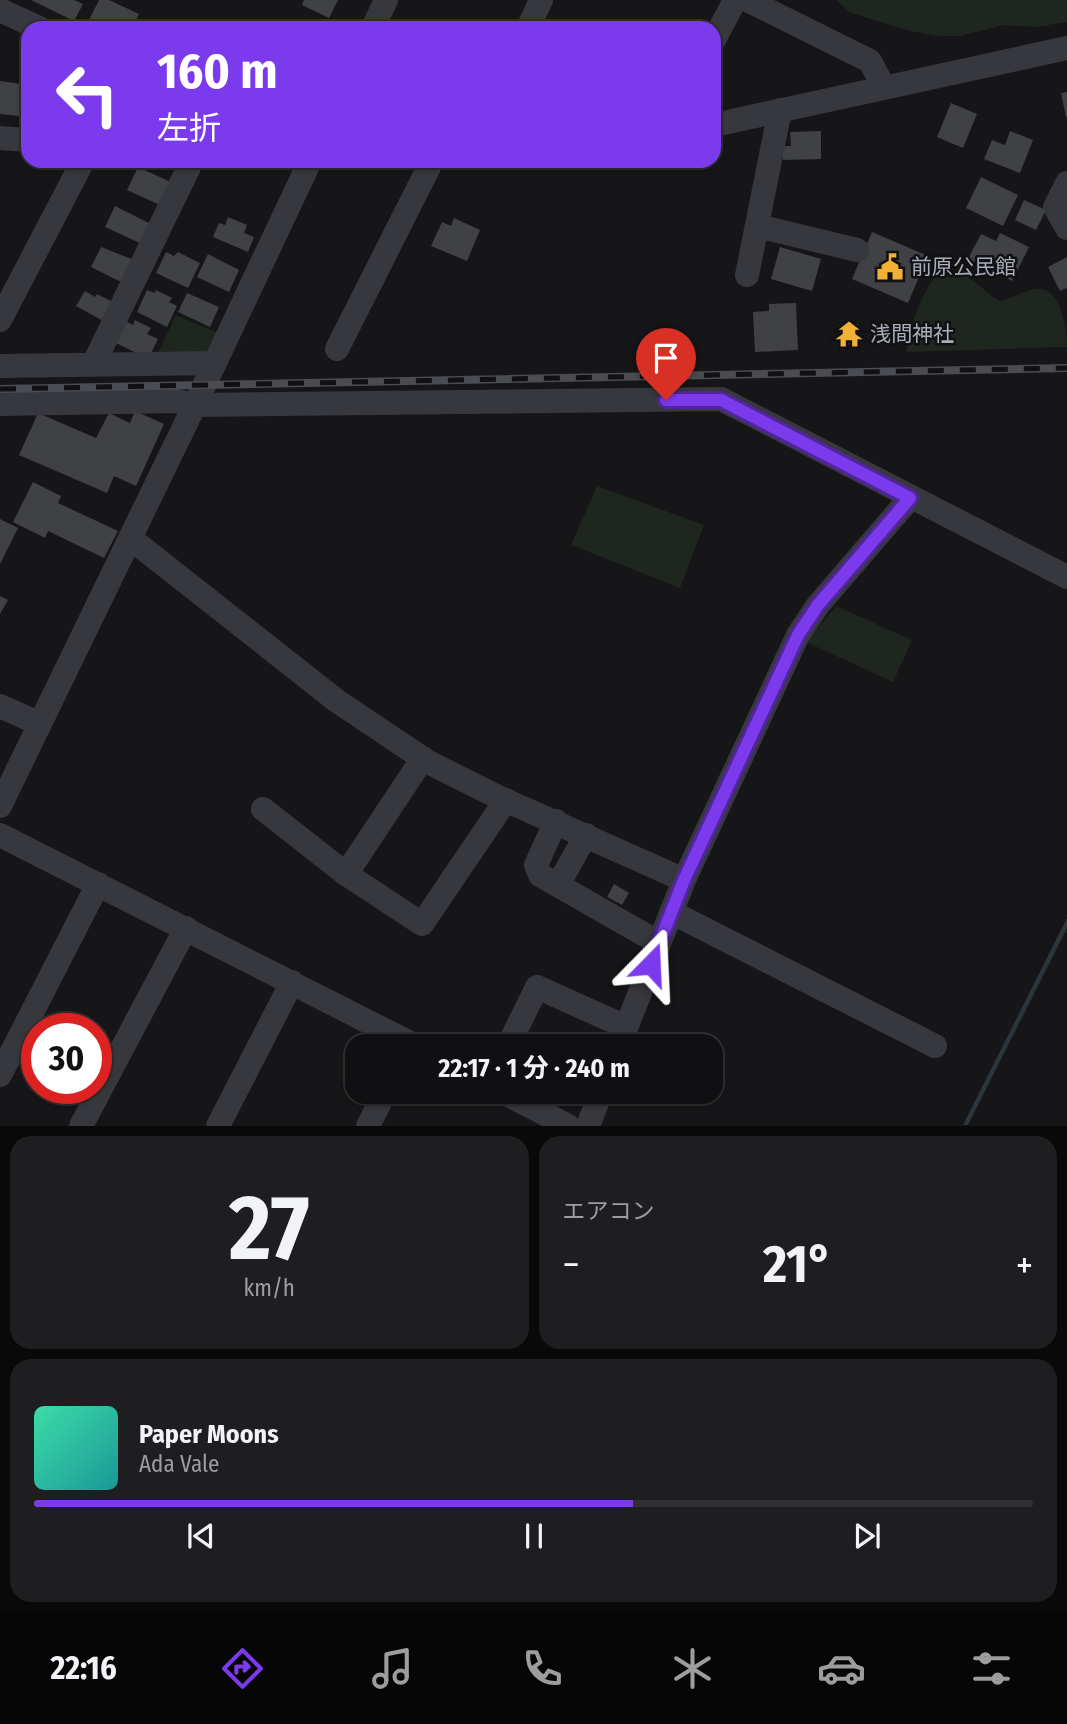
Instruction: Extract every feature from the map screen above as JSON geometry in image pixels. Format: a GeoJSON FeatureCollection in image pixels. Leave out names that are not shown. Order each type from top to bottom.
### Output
{"type":"FeatureCollection","features":[{"type":"Feature","properties":{"kind":"street"},"geometry":{"type":"LineString","coordinates":[[376,21],[386,0]]}},
{"type":"Feature","properties":{"kind":"street"},"geometry":{"type":"LineString","coordinates":[[531,21],[541,0]]}},
{"type":"Feature","properties":{"kind":"street"},"geometry":{"type":"LineString","coordinates":[[721,27],[735,0]]}},
{"type":"Feature","properties":{"kind":"street"},"geometry":{"type":"LineString","coordinates":[[747,0],[870,61],[884,88]]}},
{"type":"Feature","properties":{"kind":"street"},"geometry":{"type":"LineString","coordinates":[[0,10],[24,21]]}},
{"type":"Feature","properties":{"kind":"street"},"geometry":{"type":"LineString","coordinates":[[721,123],[1067,48]]}},
{"type":"Feature","properties":{"kind":"street"},"geometry":{"type":"LineString","coordinates":[[747,275],[780,110]]}},
{"type":"Feature","properties":{"kind":"street"},"geometry":{"type":"LineString","coordinates":[[0,138],[21,140]]}},
{"type":"Feature","properties":{"kind":"street"},"geometry":{"type":"LineString","coordinates":[[0,320],[79,168]]}},
{"type":"Feature","properties":{"kind":"street"},"geometry":{"type":"LineString","coordinates":[[93,365],[189,168]]}},
{"type":"Feature","properties":{"kind":"street"},"geometry":{"type":"LineString","coordinates":[[0,806],[307,168]]}},
{"type":"Feature","properties":{"kind":"street"},"geometry":{"type":"LineString","coordinates":[[337,349],[428,168]]}},
{"type":"Feature","properties":{"kind":"street"},"geometry":{"type":"LineString","coordinates":[[1067,183],[1055,207],[1067,228]]}},
{"type":"Feature","properties":{"kind":"street"},"geometry":{"type":"LineString","coordinates":[[757,226],[857,250]]}},
{"type":"Feature","properties":{"kind":"street"},"geometry":{"type":"LineString","coordinates":[[0,366],[215,363]]}},
{"type":"Feature","properties":{"kind":"street"},"geometry":{"type":"LineString","coordinates":[[0,404],[721,400],[1067,578]]}},
{"type":"Feature","properties":{"kind":"street"},"geometry":{"type":"LineString","coordinates":[[623,1034],[684,880],[807,620],[910,498]]}},
{"type":"Feature","properties":{"kind":"street"},"geometry":{"type":"LineString","coordinates":[[130,538],[337,702],[423,758],[456,777],[684,880]]}},
{"type":"Feature","properties":{"kind":"street"},"geometry":{"type":"LineString","coordinates":[[0,706],[40,724]]}},
{"type":"Feature","properties":{"kind":"street"},"geometry":{"type":"LineString","coordinates":[[346,874],[423,758]]}},
{"type":"Feature","properties":{"kind":"street"},"geometry":{"type":"LineString","coordinates":[[263,809],[346,874],[422,924],[506,800]]}},
{"type":"Feature","properties":{"kind":"street"},"geometry":{"type":"LineString","coordinates":[[556,821],[536,865],[540,875],[659,943]]}},
{"type":"Feature","properties":{"kind":"street"},"geometry":{"type":"LineString","coordinates":[[0,835],[390,1034]]}},
{"type":"Feature","properties":{"kind":"street"},"geometry":{"type":"LineString","coordinates":[[558,885],[586,835]]}},
{"type":"Feature","properties":{"kind":"street"},"geometry":{"type":"LineString","coordinates":[[0,1076],[98,884]]}},
{"type":"Feature","properties":{"kind":"street"},"geometry":{"type":"LineString","coordinates":[[671,912],[935,1046]]}},
{"type":"Feature","properties":{"kind":"street"},"geometry":{"type":"LineString","coordinates":[[81,1125],[186,928]]}},
{"type":"Feature","properties":{"kind":"street"},"geometry":{"type":"LineString","coordinates":[[218,1125],[292,982]]}},
{"type":"Feature","properties":{"kind":"street"},"geometry":{"type":"LineString","coordinates":[[514,1034],[537,986],[617,1034]]}},
{"type":"Feature","properties":{"kind":"street"},"geometry":{"type":"LineString","coordinates":[[368,1125],[379,1104]]}},
{"type":"Feature","properties":{"kind":"street"},"geometry":{"type":"LineString","coordinates":[[527,1104],[568,1125]]}},
{"type":"Feature","properties":{"kind":"street"},"geometry":{"type":"LineString","coordinates":[[587,1125],[596,1104]]}},
{"type":"Feature","properties":{"kind":"shaded area"},"geometry":{"type":"Polygon","coordinates":[[[836,0],[1067,0],[1067,22],[1036,27],[1004,25],[960,36],[939,36],[910,31],[851,13],[836,0]]]}},
{"type":"Feature","properties":{"kind":"shaded area"},"geometry":{"type":"Polygon","coordinates":[[[946,272],[969,278],[1000,301],[1032,290],[1045,290],[1052,295],[1061,311],[1067,347],[907,352],[912,324],[925,292],[935,278],[946,272]]]}},
{"type":"Feature","properties":{"kind":"shaded area"},"geometry":{"type":"Polygon","coordinates":[[[176,315],[227,337],[215,363],[153,364],[176,315]]]}},
{"type":"Feature","properties":{"kind":"shaded area"},"geometry":{"type":"Polygon","coordinates":[[[597,486],[704,525],[680,588],[571,545],[597,486]]]}},
{"type":"Feature","properties":{"kind":"shaded area"},"geometry":{"type":"Polygon","coordinates":[[[836,606],[912,640],[893,682],[806,642],[836,606]]]}},
{"type":"Feature","properties":{"kind":"shaded area"},"geometry":{"type":"Polygon","coordinates":[[[1067,918],[1067,928],[968,1125],[963,1125],[1067,918]]]}},
{"type":"Feature","properties":{"kind":"building"},"geometry":{"type":"Polygon","coordinates":[[[31,0],[74,0],[83,4],[74,21],[31,0]]]}},
{"type":"Feature","properties":{"kind":"building"},"geometry":{"type":"Polygon","coordinates":[[[99,0],[109,0],[139,14],[136,21],[88,21],[99,0]]]}},
{"type":"Feature","properties":{"kind":"building"},"geometry":{"type":"Polygon","coordinates":[[[304,0],[338,0],[329,18],[302,5],[304,0]]]}},
{"type":"Feature","properties":{"kind":"building"},"geometry":{"type":"Polygon","coordinates":[[[0,81],[21,84],[21,116],[0,114],[0,81]]]}},
{"type":"Feature","properties":{"kind":"building"},"geometry":{"type":"Polygon","coordinates":[[[1067,92],[1067,117],[1066,117],[1061,93],[1067,92]]]}},
{"type":"Feature","properties":{"kind":"building"},"geometry":{"type":"Polygon","coordinates":[[[951,103],[977,114],[963,148],[937,137],[951,103]]]}},
{"type":"Feature","properties":{"kind":"building"},"geometry":{"type":"Polygon","coordinates":[[[821,131],[821,159],[783,160],[783,146],[791,146],[790,132],[821,131]]]}},
{"type":"Feature","properties":{"kind":"building"},"geometry":{"type":"Polygon","coordinates":[[[1010,131],[1033,140],[1020,173],[984,159],[992,140],[1005,145],[1010,131]]]}},
{"type":"Feature","properties":{"kind":"building"},"geometry":{"type":"Polygon","coordinates":[[[138,168],[173,183],[162,206],[127,190],[138,168]]]}},
{"type":"Feature","properties":{"kind":"building"},"geometry":{"type":"Polygon","coordinates":[[[981,177],[1018,195],[1003,226],[966,208],[981,177]]]}},
{"type":"Feature","properties":{"kind":"building"},"geometry":{"type":"Polygon","coordinates":[[[1024,200],[1046,210],[1036,230],[1015,220],[1024,200]]]}},
{"type":"Feature","properties":{"kind":"building"},"geometry":{"type":"Polygon","coordinates":[[[115,206],[151,224],[142,244],[105,227],[115,206]]]}},
{"type":"Feature","properties":{"kind":"building"},"geometry":{"type":"Polygon","coordinates":[[[228,217],[247,225],[244,233],[254,237],[248,252],[213,237],[219,223],[225,225],[228,217]]]}},
{"type":"Feature","properties":{"kind":"building"},"geometry":{"type":"Polygon","coordinates":[[[454,218],[480,230],[467,261],[431,246],[442,222],[451,226],[454,218]]]}},
{"type":"Feature","properties":{"kind":"building","name":"前原公民館"},"geometry":{"type":"Polygon","coordinates":[[[872,232],[928,256],[908,303],[852,279],[872,232]]]}},
{"type":"Feature","properties":{"kind":"building"},"geometry":{"type":"Polygon","coordinates":[[[1000,233],[1029,247],[1012,281],[968,259],[981,234],[996,241],[1000,233]]]}},
{"type":"Feature","properties":{"kind":"building"},"geometry":{"type":"Polygon","coordinates":[[[101,247],[134,260],[123,283],[91,267],[101,247]]]}},
{"type":"Feature","properties":{"kind":"building"},"geometry":{"type":"Polygon","coordinates":[[[780,247],[821,259],[812,291],[771,279],[780,247]]]}},
{"type":"Feature","properties":{"kind":"building"},"geometry":{"type":"Polygon","coordinates":[[[166,252],[174,256],[178,252],[200,263],[188,288],[156,273],[166,252]]]}},
{"type":"Feature","properties":{"kind":"building"},"geometry":{"type":"Polygon","coordinates":[[[208,254],[239,270],[229,292],[197,277],[208,254]]]}},
{"type":"Feature","properties":{"kind":"building"},"geometry":{"type":"Polygon","coordinates":[[[1067,257],[1067,288],[1060,291],[1048,267],[1067,257]]]}},
{"type":"Feature","properties":{"kind":"building"},"geometry":{"type":"Polygon","coordinates":[[[147,290],[155,293],[156,290],[172,298],[169,302],[177,306],[167,327],[137,312],[147,290]]]}},
{"type":"Feature","properties":{"kind":"building"},"geometry":{"type":"Polygon","coordinates":[[[85,291],[115,303],[105,322],[76,306],[85,291]]]}},
{"type":"Feature","properties":{"kind":"building"},"geometry":{"type":"Polygon","coordinates":[[[187,293],[219,307],[210,327],[178,312],[187,293]]]}},
{"type":"Feature","properties":{"kind":"building"},"geometry":{"type":"Polygon","coordinates":[[[796,303],[798,350],[755,352],[753,312],[769,311],[769,304],[796,303]]]}},
{"type":"Feature","properties":{"kind":"building"},"geometry":{"type":"Polygon","coordinates":[[[135,320],[151,328],[147,334],[158,339],[148,359],[114,342],[125,321],[133,325],[135,320]]]}},
{"type":"Feature","properties":{"kind":"building","name":"浅間神社"},"geometry":{"type":"Polygon","coordinates":[[[858,324],[859,344],[841,345],[839,325],[858,324]]]}},
{"type":"Feature","properties":{"kind":"building"},"geometry":{"type":"Polygon","coordinates":[[[135,411],[164,424],[136,486],[114,476],[107,493],[19,455],[38,413],[96,438],[109,413],[130,423],[135,411]]]}},
{"type":"Feature","properties":{"kind":"building"},"geometry":{"type":"Polygon","coordinates":[[[33,482],[61,496],[58,503],[118,531],[104,558],[48,531],[45,538],[13,522],[33,482]]]}},
{"type":"Feature","properties":{"kind":"building"},"geometry":{"type":"Polygon","coordinates":[[[0,519],[18,528],[0,564],[0,519]]]}},
{"type":"Feature","properties":{"kind":"building"},"geometry":{"type":"Polygon","coordinates":[[[0,596],[8,600],[0,614],[0,596]]]}},
{"type":"Feature","properties":{"kind":"building"},"geometry":{"type":"Polygon","coordinates":[[[614,884],[629,893],[622,905],[607,897],[614,884]]]}},
{"type":"Feature","properties":{"kind":"railway"},"geometry":{"type":"LineString","coordinates":[[0,389],[1067,368]]}},
{"type":"Feature","properties":{"kind":"place","name":"前原公民館"},"geometry":{"type":"Point","coordinates":[890,267]}},
{"type":"Feature","properties":{"kind":"place","name":"浅間神社"},"geometry":{"type":"Point","coordinates":[849,334]}},
{"type":"Feature","properties":{"kind":"route"},"geometry":{"type":"LineString","coordinates":[[651,964],[684,880],[798,635],[818,605],[910,498],[721,400],[666,400]]}}]}
